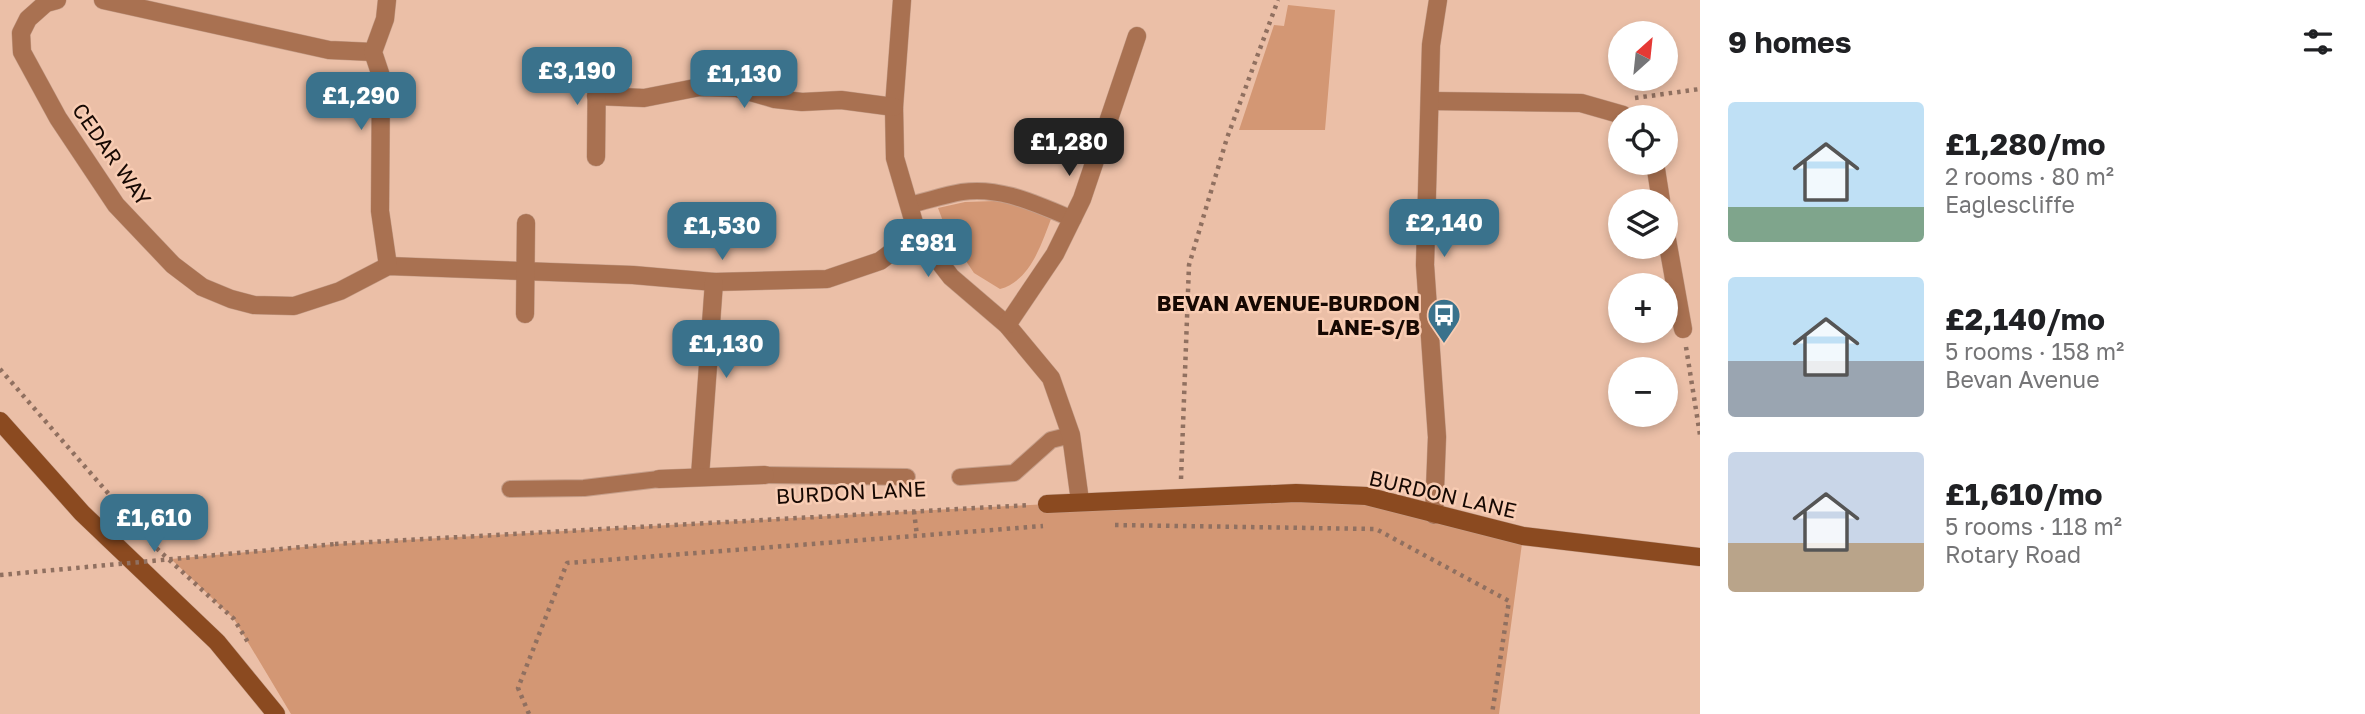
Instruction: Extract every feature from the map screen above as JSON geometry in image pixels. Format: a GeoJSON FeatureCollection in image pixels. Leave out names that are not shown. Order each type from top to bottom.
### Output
{"type":"FeatureCollection","features":[{"type":"Feature","properties":{"kind":"street","name":"CEDAR WAY"},"geometry":{"type":"LineString","coordinates":[[57,0],[46,3],[28,19],[21,33],[22,51],[58,118],[116,205],[173,265],[202,287],[231,299],[254,305],[294,306],[340,291],[388,266],[527,270],[714,282],[827,279],[880,261],[917,233]]}},
{"type":"Feature","properties":{"kind":"street"},"geometry":{"type":"LineString","coordinates":[[103,0],[329,50],[373,51]]}},
{"type":"Feature","properties":{"kind":"street"},"geometry":{"type":"LineString","coordinates":[[387,0],[385,19],[373,51],[381,76],[380,211],[388,266]]}},
{"type":"Feature","properties":{"kind":"street"},"geometry":{"type":"LineString","coordinates":[[902,0],[894,107],[895,158],[917,233],[951,276],[1007,325],[1052,378],[1071,435],[1080,501]]}},
{"type":"Feature","properties":{"kind":"street"},"geometry":{"type":"LineString","coordinates":[[1434,515],[1437,437],[1425,265],[1431,45],[1438,0]]}},
{"type":"Feature","properties":{"kind":"street"},"geometry":{"type":"LineString","coordinates":[[1007,325],[1055,254],[1082,199],[1137,36]]}},
{"type":"Feature","properties":{"kind":"street"},"geometry":{"type":"LineString","coordinates":[[596,157],[597,58]]}},
{"type":"Feature","properties":{"kind":"street"},"geometry":{"type":"LineString","coordinates":[[596,96],[644,98],[699,87],[737,88],[775,99],[802,102],[841,100],[894,107]]}},
{"type":"Feature","properties":{"kind":"street"},"geometry":{"type":"LineString","coordinates":[[1430,101],[1581,103],[1608,111]]}},
{"type":"Feature","properties":{"kind":"street"},"geometry":{"type":"LineString","coordinates":[[525,314],[526,223]]}},
{"type":"Feature","properties":{"kind":"street"},"geometry":{"type":"LineString","coordinates":[[1670,259],[1683,329]]}},
{"type":"Feature","properties":{"kind":"street"},"geometry":{"type":"LineString","coordinates":[[700,476],[714,282]]}},
{"type":"Feature","properties":{"kind":"street"},"geometry":{"type":"LineString","coordinates":[[0,421],[82,513],[217,642],[276,714]]}},
{"type":"Feature","properties":{"kind":"street"},"geometry":{"type":"LineString","coordinates":[[659,479],[765,475]]}},
{"type":"Feature","properties":{"kind":"street","name":"BURDON LANE"},"geometry":{"type":"LineString","coordinates":[[1047,504],[1296,493],[1366,496],[1524,536],[1700,557]]}},
{"type":"Feature","properties":{"kind":"lane"},"geometry":{"type":"LineString","coordinates":[[909,205],[962,192],[989,191],[1021,199],[1073,219]]}},
{"type":"Feature","properties":{"kind":"lane"},"geometry":{"type":"LineString","coordinates":[[960,477],[1014,474],[1051,440],[1071,435]]}},
{"type":"Feature","properties":{"kind":"lane"},"geometry":{"type":"LineString","coordinates":[[765,475],[908,477]]}},
{"type":"Feature","properties":{"kind":"lane"},"geometry":{"type":"LineString","coordinates":[[510,489],[584,488],[659,479]]}},
{"type":"Feature","properties":{"kind":"path"},"geometry":{"type":"LineString","coordinates":[[1180,497],[1189,265],[1227,138],[1278,0]]}},
{"type":"Feature","properties":{"kind":"path"},"geometry":{"type":"LineString","coordinates":[[1637,105],[1700,89]]}},
{"type":"Feature","properties":{"kind":"path"},"geometry":{"type":"LineString","coordinates":[[1683,329],[1700,435]]}},
{"type":"Feature","properties":{"kind":"path"},"geometry":{"type":"LineString","coordinates":[[0,369],[154,546],[234,619],[255,655]]}},
{"type":"Feature","properties":{"kind":"path","name":"BURDON LANE"},"geometry":{"type":"LineString","coordinates":[[0,575],[335,544],[1047,504]]}},
{"type":"Feature","properties":{"kind":"path"},"geometry":{"type":"LineString","coordinates":[[914,511],[917,536]]}},
{"type":"Feature","properties":{"kind":"path"},"geometry":{"type":"LineString","coordinates":[[1112,525],[1376,529],[1509,601],[1492,714]]}},
{"type":"Feature","properties":{"kind":"path"},"geometry":{"type":"LineString","coordinates":[[529,714],[518,688],[566,563],[1045,526]]}},
{"type":"Feature","properties":{"kind":"shaded area"},"geometry":{"type":"Polygon","coordinates":[[[1288,5],[1335,10],[1325,130],[1239,130],[1274,25],[1284,26],[1288,5]]]}},
{"type":"Feature","properties":{"kind":"shaded area"},"geometry":{"type":"Polygon","coordinates":[[[995,201],[1017,205],[1051,219],[1027,270],[1010,285],[1000,289],[974,273],[964,258],[960,245],[944,224],[938,208],[965,202],[995,201]]]}},
{"type":"Feature","properties":{"kind":"shaded area"},"geometry":{"type":"Polygon","coordinates":[[[1366,496],[1523,536],[1499,714],[291,714],[234,619],[171,559],[335,544],[914,511],[1180,497],[1366,496]]]}},
{"type":"Feature","properties":{"kind":"place","name":"BEVAN AVENUE-BURDON LANE-S/B"},"geometry":{"type":"Point","coordinates":[1444,345]}}]}
